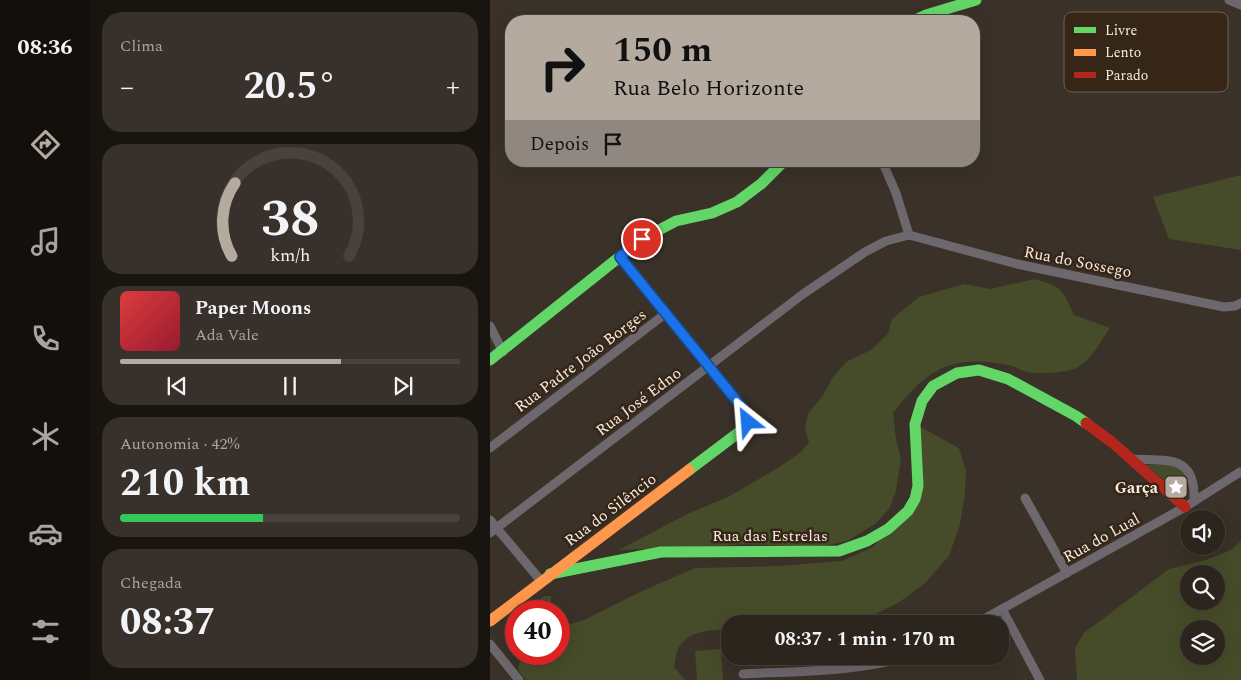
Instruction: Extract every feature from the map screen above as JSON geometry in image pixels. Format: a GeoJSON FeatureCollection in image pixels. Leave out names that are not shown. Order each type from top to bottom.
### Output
{"type":"FeatureCollection","features":[{"type":"Feature","properties":{"kind":"street"},"geometry":{"type":"LineString","coordinates":[[926,15],[976,0]]}},
{"type":"Feature","properties":{"kind":"street"},"geometry":{"type":"LineString","coordinates":[[1229,0],[1241,5]]}},
{"type":"Feature","properties":{"kind":"street"},"geometry":{"type":"LineString","coordinates":[[490,360],[503,352],[657,229],[677,221],[717,211],[744,199],[758,189],[779,167]]}},
{"type":"Feature","properties":{"kind":"street"},"geometry":{"type":"LineString","coordinates":[[885,167],[896,193],[909,234]]}},
{"type":"Feature","properties":{"kind":"street","name":"Rua do Sossego"},"geometry":{"type":"LineString","coordinates":[[909,234],[1016,264],[1224,307],[1235,306],[1241,302]]}},
{"type":"Feature","properties":{"kind":"street","name":"Rua José Edno"},"geometry":{"type":"LineString","coordinates":[[493,531],[803,294],[846,264],[886,241],[909,234]]}},
{"type":"Feature","properties":{"kind":"street"},"geometry":{"type":"LineString","coordinates":[[620,257],[709,366]]}},
{"type":"Feature","properties":{"kind":"street","name":"Rua Padre João Borges"},"geometry":{"type":"LineString","coordinates":[[490,448],[665,314]]}},
{"type":"Feature","properties":{"kind":"street"},"geometry":{"type":"LineString","coordinates":[[490,326],[503,352]]}},
{"type":"Feature","properties":{"kind":"street","name":"Rua do Silêncio"},"geometry":{"type":"LineString","coordinates":[[490,621],[742,430],[748,422],[745,411],[709,366]]}},
{"type":"Feature","properties":{"kind":"street","name":"Rua das Estrelas"},"geometry":{"type":"LineString","coordinates":[[550,574],[661,552],[839,551],[867,541],[888,529],[908,511],[914,499],[918,486],[915,424],[922,402],[933,386],[956,373],[979,370],[1008,379],[1076,416],[1190,504]]}},
{"type":"Feature","properties":{"kind":"street"},"geometry":{"type":"LineString","coordinates":[[1131,459],[1182,464],[1191,474],[1195,487],[1190,504]]}},
{"type":"Feature","properties":{"kind":"street","name":"Rua do Lual"},"geometry":{"type":"LineString","coordinates":[[991,615],[1190,504],[1240,472]]}},
{"type":"Feature","properties":{"kind":"street"},"geometry":{"type":"LineString","coordinates":[[1025,498],[1067,573]]}},
{"type":"Feature","properties":{"kind":"street"},"geometry":{"type":"LineString","coordinates":[[490,520],[493,531],[541,581]]}},
{"type":"Feature","properties":{"kind":"street"},"geometry":{"type":"LineString","coordinates":[[1002,609],[1040,680]]}},
{"type":"Feature","properties":{"kind":"street"},"geometry":{"type":"LineString","coordinates":[[490,644],[519,680]]}},
{"type":"Feature","properties":{"kind":"street"},"geometry":{"type":"LineString","coordinates":[[743,674],[866,665]]}},
{"type":"Feature","properties":{"kind":"green space"},"geometry":{"type":"Polygon","coordinates":[[[1241,175],[1241,250],[1169,239],[1153,197],[1241,175]]]}},
{"type":"Feature","properties":{"kind":"green space"},"geometry":{"type":"Polygon","coordinates":[[[1035,279],[1051,284],[1060,290],[1064,294],[1074,315],[1110,328],[1099,345],[1082,365],[1066,371],[1031,373],[1008,365],[970,362],[942,368],[929,376],[918,385],[893,413],[901,459],[896,491],[889,509],[875,524],[847,541],[828,545],[740,544],[619,550],[687,514],[728,497],[778,468],[801,452],[809,442],[805,428],[808,414],[823,395],[833,377],[846,362],[871,350],[888,334],[892,319],[919,297],[964,284],[990,289],[1035,279]]]}},
{"type":"Feature","properties":{"kind":"green space"},"geometry":{"type":"Polygon","coordinates":[[[915,424],[959,448],[966,471],[965,494],[960,524],[949,556],[924,584],[898,603],[873,615],[721,615],[721,630],[702,632],[688,637],[678,649],[674,667],[685,680],[526,680],[518,670],[519,665],[570,665],[570,624],[584,620],[640,592],[695,568],[781,566],[842,561],[873,547],[915,499],[915,424]]]}},
{"type":"Feature","properties":{"kind":"green space"},"geometry":{"type":"Polygon","coordinates":[[[1146,465],[1172,466],[1182,471],[1189,482],[1184,490],[1175,490],[1146,465]]]}},
{"type":"Feature","properties":{"kind":"green space"},"geometry":{"type":"Polygon","coordinates":[[[1241,541],[1241,680],[1077,680],[1075,648],[1084,633],[1169,569],[1180,566],[1180,610],[1225,610],[1225,565],[1186,565],[1218,555],[1225,555],[1225,552],[1231,550],[1241,541]]]}},
{"type":"Feature","properties":{"kind":"green space"},"geometry":{"type":"Polygon","coordinates":[[[544,596],[551,596],[551,600],[539,600],[544,596]]]}},
{"type":"Feature","properties":{"kind":"green space"},"geometry":{"type":"Polygon","coordinates":[[[721,649],[723,680],[697,680],[695,651],[721,649]]]}},
{"type":"Feature","properties":{"kind":"traffic: fast"},"geometry":{"type":"LineString","coordinates":[[926,15],[976,0]]}},
{"type":"Feature","properties":{"kind":"traffic: fast"},"geometry":{"type":"LineString","coordinates":[[490,360],[642,239],[676,221],[712,213],[737,202],[761,184],[778,167]]}},
{"type":"Feature","properties":{"kind":"traffic: fast"},"geometry":{"type":"LineString","coordinates":[[620,257],[745,411],[748,422],[742,430],[689,470]]}},
{"type":"Feature","properties":{"kind":"traffic: fast"},"geometry":{"type":"LineString","coordinates":[[550,574],[661,552],[839,551],[867,541],[888,529],[908,511],[915,499],[918,486],[915,424],[922,401],[933,386],[957,373],[979,370],[1008,379],[1086,423]]}},
{"type":"Feature","properties":{"kind":"traffic: slow"},"geometry":{"type":"LineString","coordinates":[[490,621],[689,470]]}},
{"type":"Feature","properties":{"kind":"traffic: jam"},"geometry":{"type":"LineString","coordinates":[[1086,423],[1113,443],[1185,507]]}},
{"type":"Feature","properties":{"kind":"place","name":"Garça"},"geometry":{"type":"Point","coordinates":[1176,487]}},
{"type":"Feature","properties":{"kind":"route"},"geometry":{"type":"LineString","coordinates":[[642,239],[620,257],[745,411],[748,422]]}}]}
